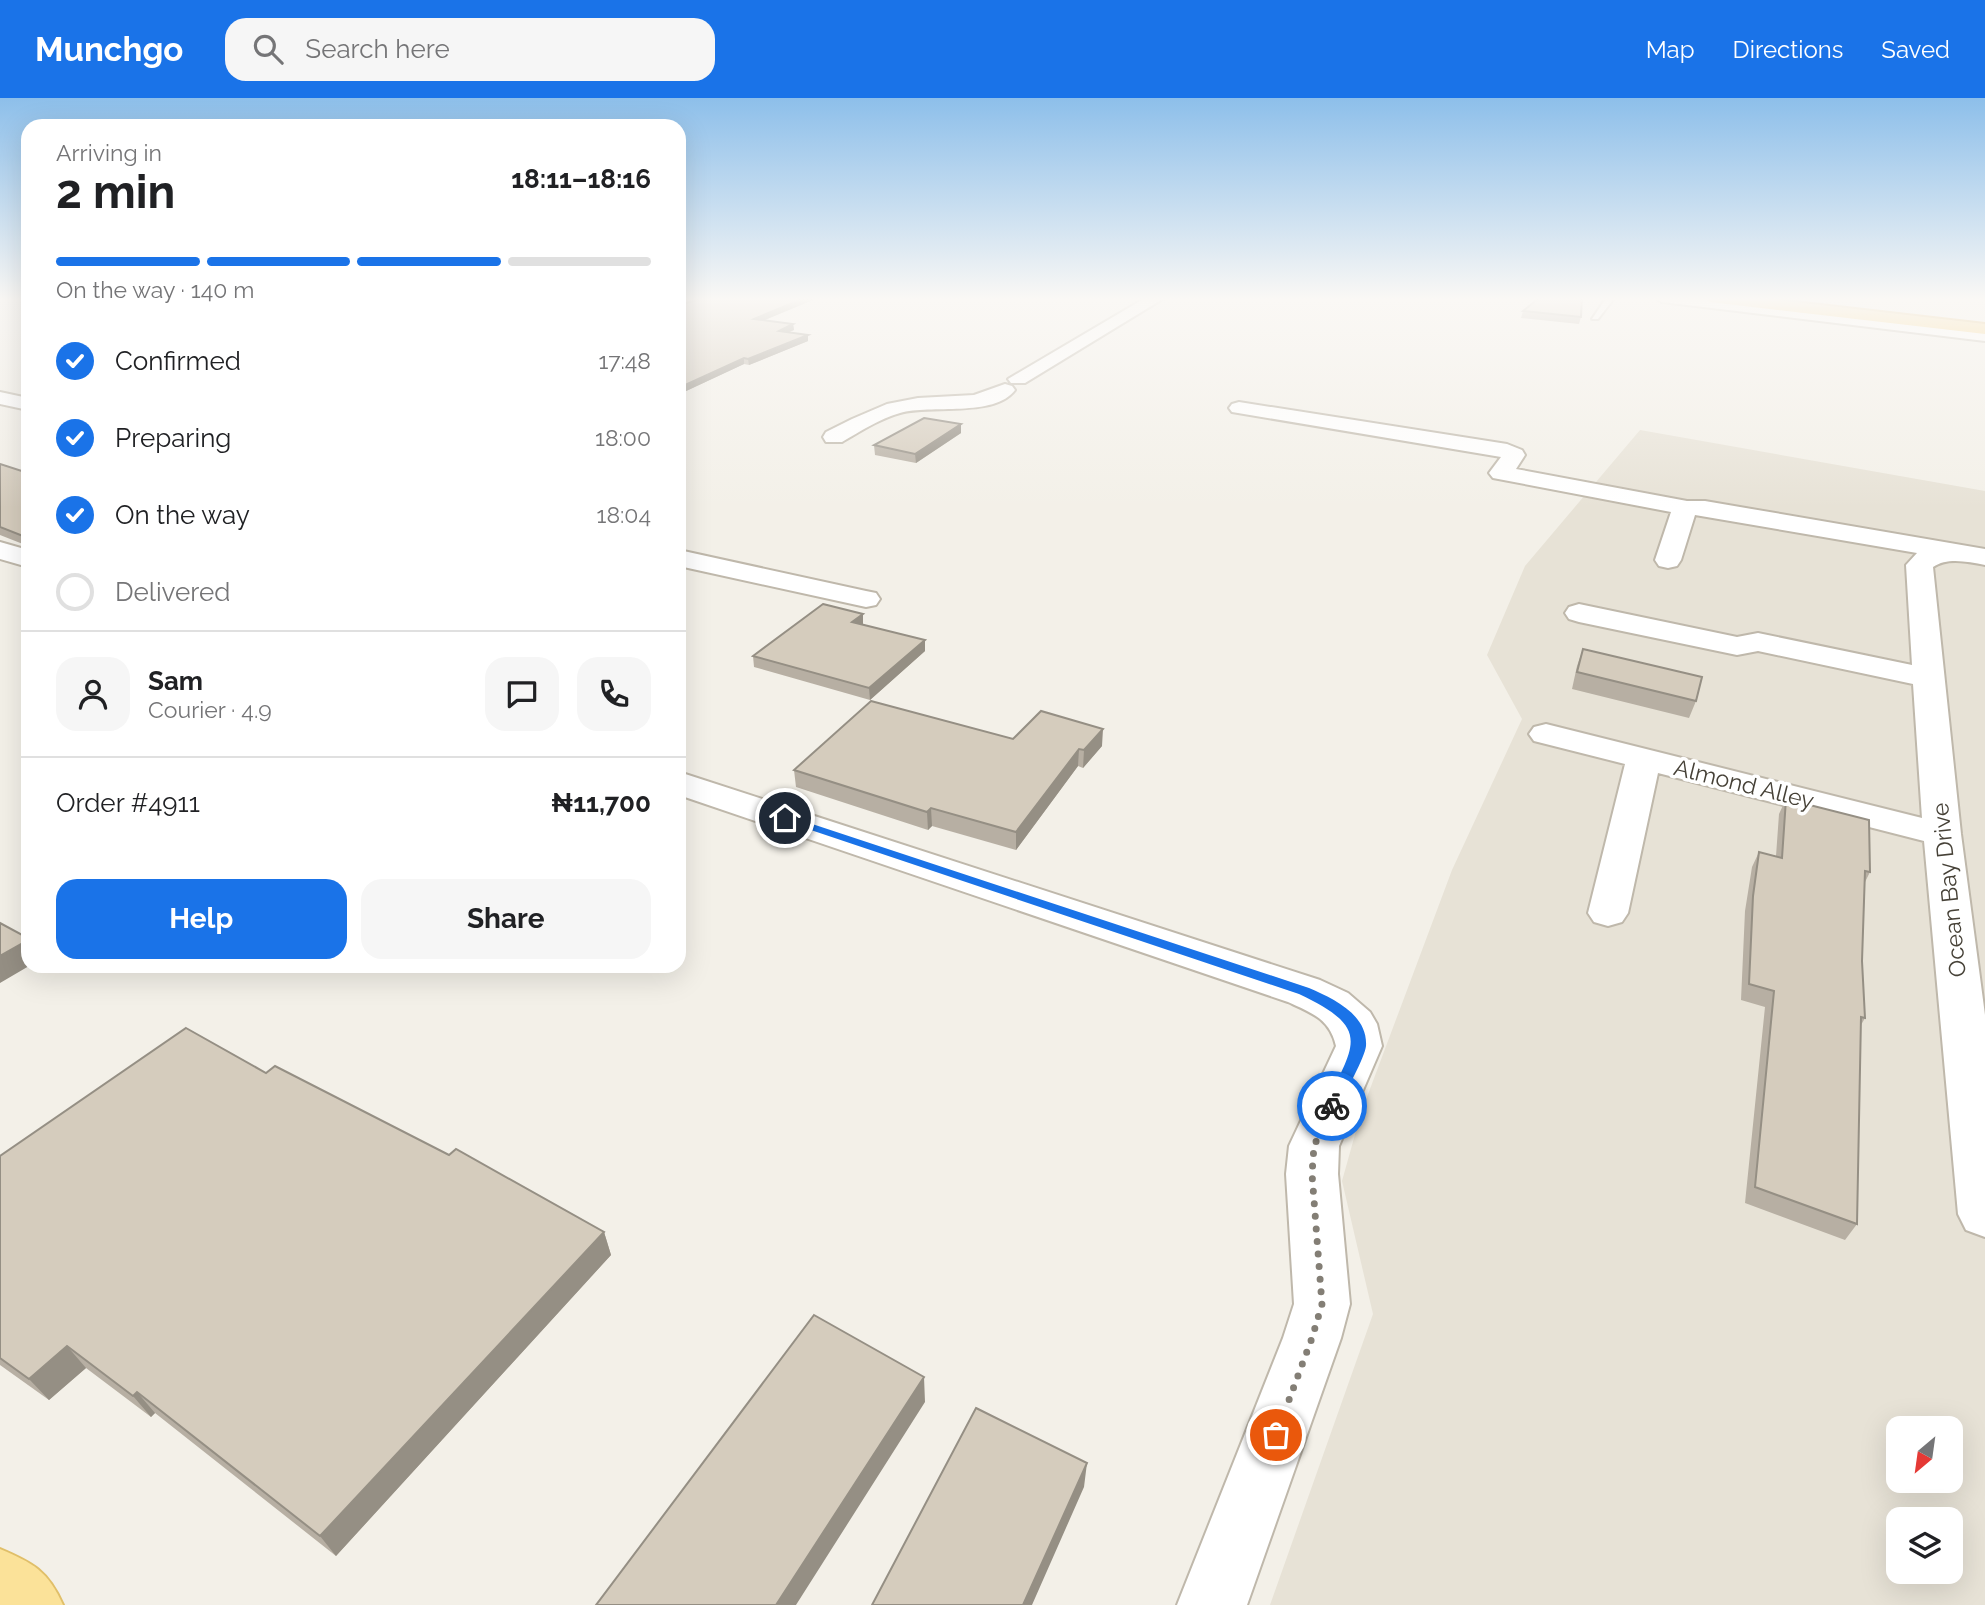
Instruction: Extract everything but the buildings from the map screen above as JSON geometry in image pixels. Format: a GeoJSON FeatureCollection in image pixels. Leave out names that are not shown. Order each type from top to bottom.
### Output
{"type":"FeatureCollection","features":[{"type":"Feature","properties":{"kind":"main road"},"geometry":{"type":"LineString","coordinates":[[0,1583],[28,1605]]}},
{"type":"Feature","properties":{"kind":"street"},"geometry":{"type":"LineString","coordinates":[[834,437],[878,414],[902,407],[925,403],[969,404],[983,401],[1040,367]]}},
{"type":"Feature","properties":{"kind":"street"},"geometry":{"type":"LineString","coordinates":[[0,398],[21,402]]}},
{"type":"Feature","properties":{"kind":"street"},"geometry":{"type":"LineString","coordinates":[[1239,408],[1507,451],[1514,455],[1501,473],[1687,508],[1704,508],[1979,556]]}},
{"type":"Feature","properties":{"kind":"street"},"geometry":{"type":"LineString","coordinates":[[1668,560],[1687,508]]}},
{"type":"Feature","properties":{"kind":"street"},"geometry":{"type":"LineString","coordinates":[[0,550],[21,557]]}},
{"type":"Feature","properties":{"kind":"street","name":"Ocean Bay Drive"},"geometry":{"type":"LineString","coordinates":[[1979,556],[1940,553],[1924,559],[1919,565],[1942,834],[1985,1214]]}},
{"type":"Feature","properties":{"kind":"street"},"geometry":{"type":"LineString","coordinates":[[686,560],[866,599]]}},
{"type":"Feature","properties":{"kind":"street"},"geometry":{"type":"LineString","coordinates":[[1579,613],[1737,646],[1758,642],[1928,678]]}},
{"type":"Feature","properties":{"kind":"street","name":"Almond Alley"},"geometry":{"type":"LineString","coordinates":[[1546,734],[1942,834]]}},
{"type":"Feature","properties":{"kind":"street"},"geometry":{"type":"LineString","coordinates":[[1608,913],[1644,759]]}},
{"type":"Feature","properties":{"kind":"street"},"geometry":{"type":"LineString","coordinates":[[686,785],[1304,991],[1332,1004],[1354,1024],[1359,1046],[1314,1146],[1312,1174],[1322,1304],[1312,1338],[1212,1605]]}},
{"type":"Feature","properties":{"kind":"shaded area"},"geometry":{"type":"Polygon","coordinates":[[[1640,430],[1985,491],[1985,1605],[1270,1605],[1373,1314],[1342,1181],[1361,1113],[1452,870],[1522,719],[1487,655],[1525,566],[1640,430]]]}},
{"type":"Feature","properties":{"kind":"way so far"},"geometry":{"type":"LineString","coordinates":[[1276,1435],[1322,1304],[1312,1174],[1314,1146],[1332,1106]]}},
{"type":"Feature","properties":{"kind":"route"},"geometry":{"type":"LineString","coordinates":[[785,818],[1304,991],[1332,1004],[1354,1024],[1359,1046],[1332,1106]]}}]}
